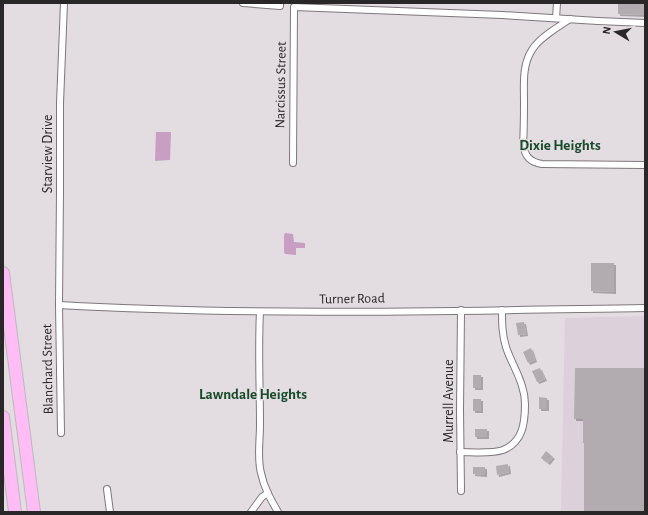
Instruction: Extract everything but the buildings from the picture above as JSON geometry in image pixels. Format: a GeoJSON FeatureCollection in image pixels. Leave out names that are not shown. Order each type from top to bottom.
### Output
{"type":"FeatureCollection","features":[{"type":"Feature","properties":{"kind":"highway"},"geometry":{"type":"LineString","coordinates":[[3,272],[34,512]]}},
{"type":"Feature","properties":{"kind":"highway"},"geometry":{"type":"LineString","coordinates":[[3,417],[15,512]]}},
{"type":"Feature","properties":{"kind":"street","name":"Starview Drive"},"geometry":{"type":"LineString","coordinates":[[59,305],[60,103],[64,3]]}},
{"type":"Feature","properties":{"kind":"street"},"geometry":{"type":"LineString","coordinates":[[243,3],[280,4]]}},
{"type":"Feature","properties":{"kind":"street"},"geometry":{"type":"LineString","coordinates":[[556,18],[557,3]]}},
{"type":"Feature","properties":{"kind":"street"},"geometry":{"type":"LineString","coordinates":[[373,6],[645,23]]}},
{"type":"Feature","properties":{"kind":"street","name":"Narcissus Street"},"geometry":{"type":"LineString","coordinates":[[293,163],[294,7],[373,6]]}},
{"type":"Feature","properties":{"kind":"street"},"geometry":{"type":"LineString","coordinates":[[570,19],[531,50],[525,66],[523,144],[526,155],[537,163],[542,164],[645,164]]}},
{"type":"Feature","properties":{"kind":"street","name":"Turner Road"},"geometry":{"type":"LineString","coordinates":[[59,305],[152,310],[260,312],[645,308]]}},
{"type":"Feature","properties":{"kind":"street","name":"Blanchard Street"},"geometry":{"type":"LineString","coordinates":[[59,305],[61,433]]}},
{"type":"Feature","properties":{"kind":"street","name":"Murrell Avenue"},"geometry":{"type":"LineString","coordinates":[[461,310],[461,491]]}},
{"type":"Feature","properties":{"kind":"street"},"geometry":{"type":"LineString","coordinates":[[460,452],[495,452],[503,450],[514,442],[522,432],[524,424],[524,395],[521,381],[506,349],[503,338],[502,310]]}},
{"type":"Feature","properties":{"kind":"street"},"geometry":{"type":"LineString","coordinates":[[260,312],[259,463],[262,482],[278,512]]}},
{"type":"Feature","properties":{"kind":"street"},"geometry":{"type":"LineString","coordinates":[[107,489],[110,512]]}},
{"type":"Feature","properties":{"kind":"street"},"geometry":{"type":"LineString","coordinates":[[251,512],[262,497],[268,493]]}},
{"type":"Feature","properties":{"kind":"shaded area"},"geometry":{"type":"Polygon","coordinates":[[[156,132],[171,132],[170,160],[155,161],[156,132]]]}},
{"type":"Feature","properties":{"kind":"shaded area"},"geometry":{"type":"Polygon","coordinates":[[[285,233],[293,234],[294,242],[305,243],[305,248],[296,248],[296,255],[285,254],[285,233]]]}},
{"type":"Feature","properties":{"kind":"shaded area"},"geometry":{"type":"Polygon","coordinates":[[[645,316],[645,512],[561,512],[565,318],[645,316]]]}},
{"type":"Feature","properties":{"kind":"district","name":"Dixie Heights"},"geometry":{"type":"Point","coordinates":[560,145]}},
{"type":"Feature","properties":{"kind":"district","name":"Lawndale Heights"},"geometry":{"type":"Point","coordinates":[253,394]}}]}
